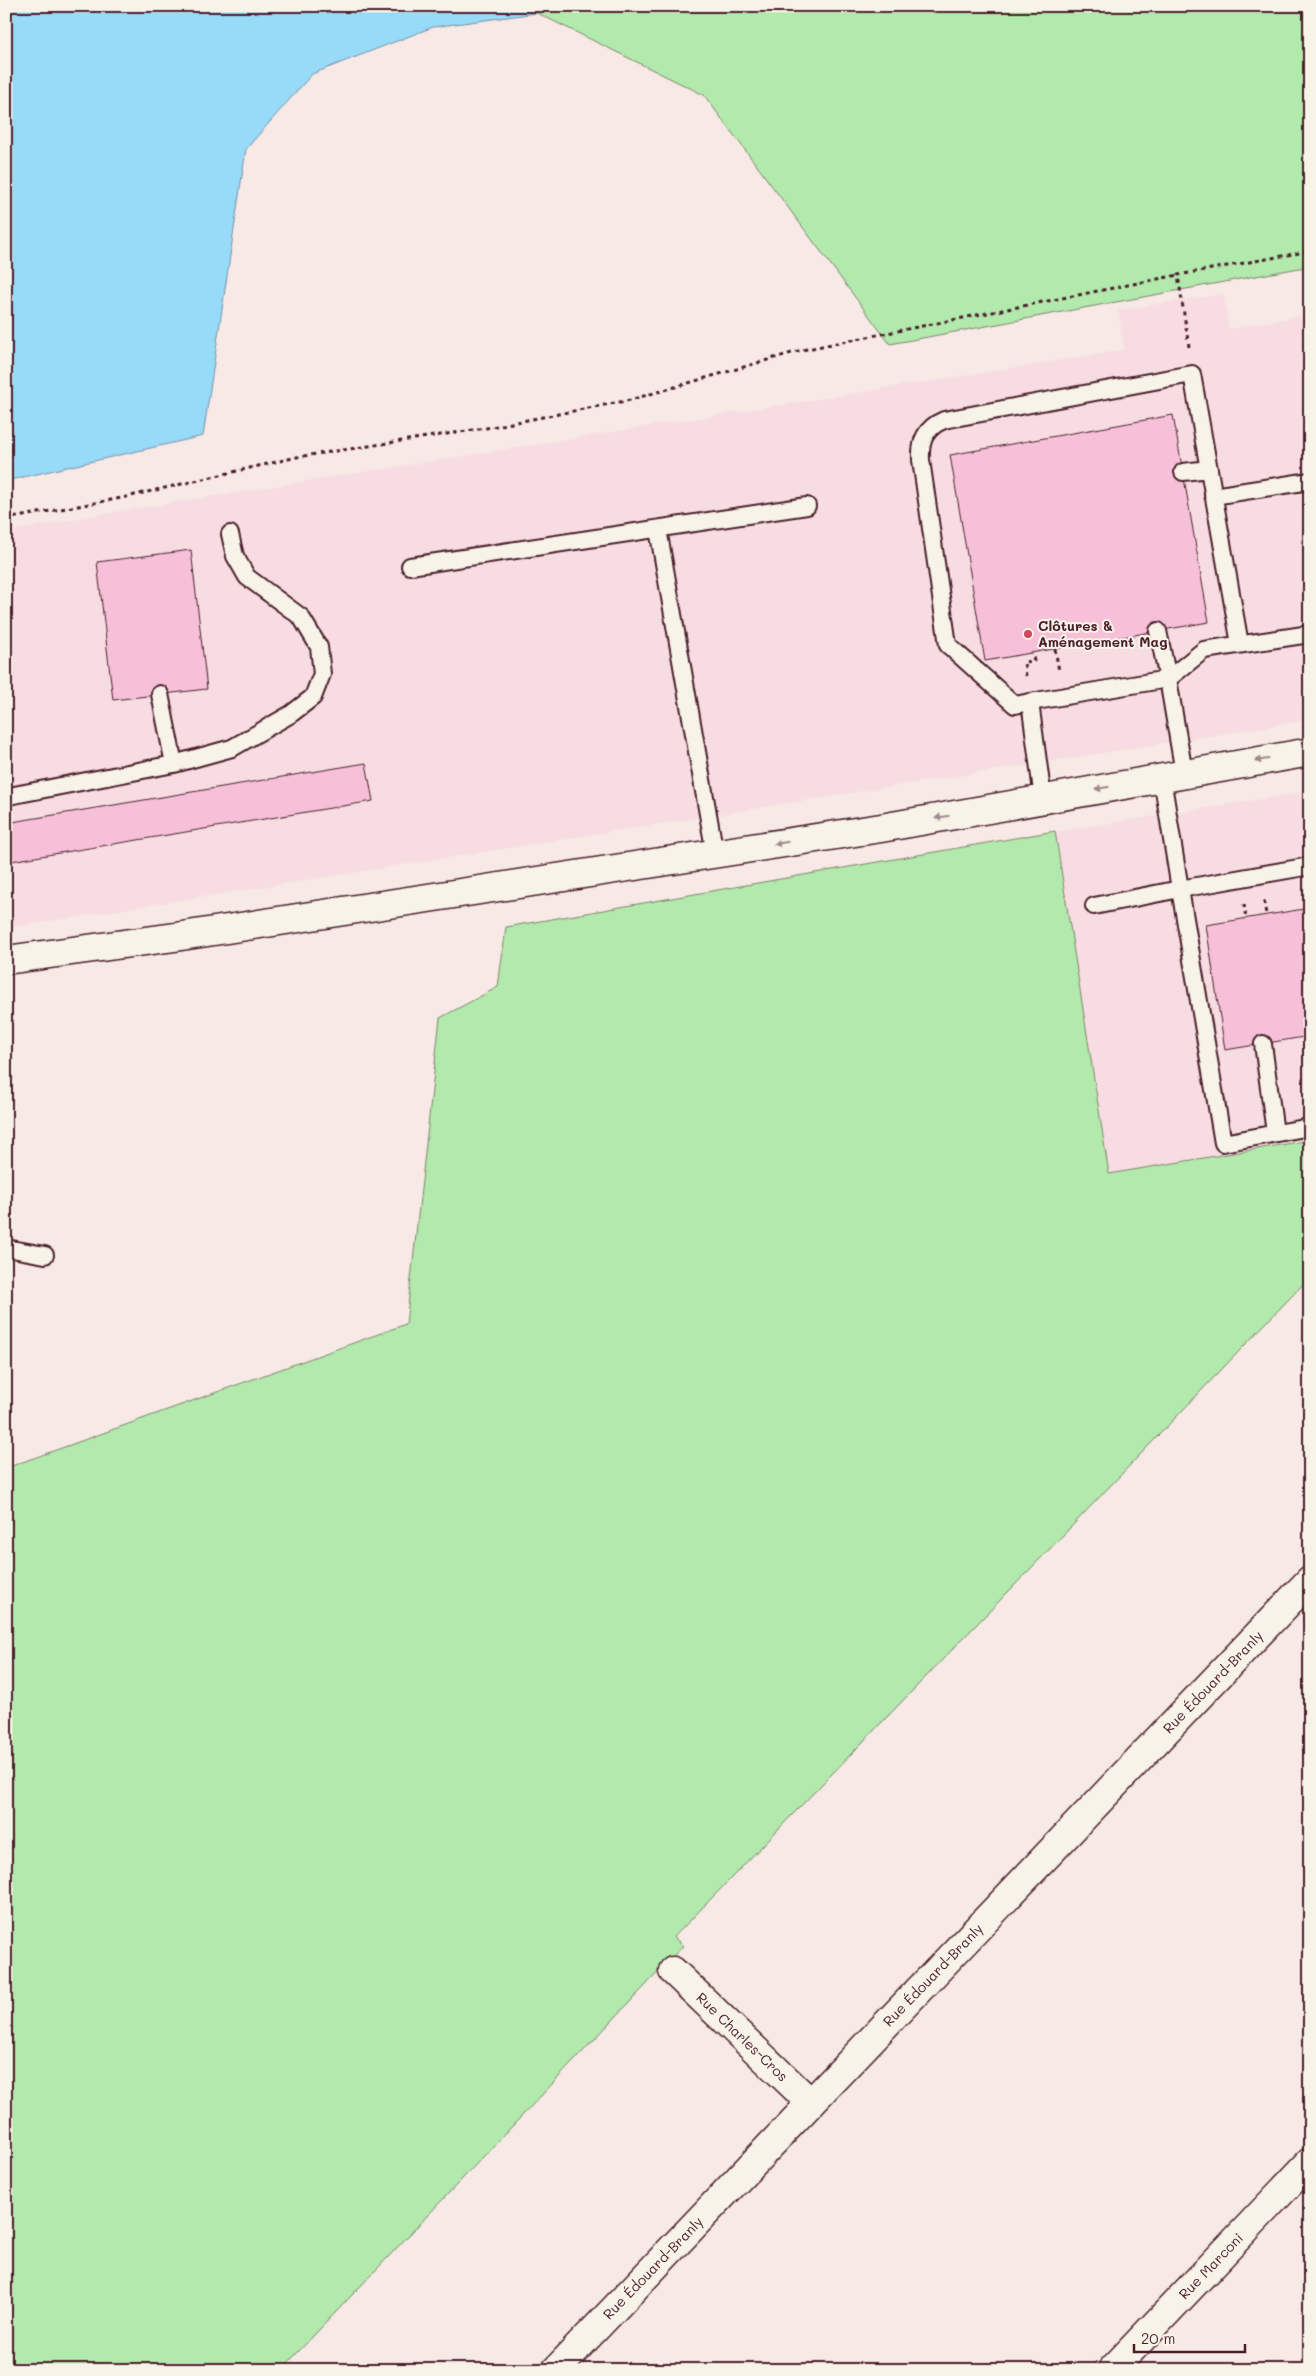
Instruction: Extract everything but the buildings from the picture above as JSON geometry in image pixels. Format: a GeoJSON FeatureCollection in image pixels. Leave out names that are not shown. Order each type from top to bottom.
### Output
{"type":"FeatureCollection","features":[{"type":"Feature","properties":{"kind":"street"},"geometry":{"type":"LineString","coordinates":[[6,960],[881,828],[1310,752]]}},
{"type":"Feature","properties":{"kind":"street","name":"Rue Édouard-Branly"},"geometry":{"type":"LineString","coordinates":[[556,2370],[1310,1580]]}},
{"type":"Feature","properties":{"kind":"street","name":"Rue Charles-Cros"},"geometry":{"type":"LineString","coordinates":[[673,1971],[811,2103]]}},
{"type":"Feature","properties":{"kind":"street","name":"Rue Marconi"},"geometry":{"type":"LineString","coordinates":[[1112,2370],[1310,2162]]}},
{"type":"Feature","properties":{"kind":"lane"},"geometry":{"type":"LineString","coordinates":[[1240,644],[1192,374],[944,420],[933,425],[925,434],[920,448],[920,460],[948,645],[1016,705],[1168,679],[1204,650],[1310,634]]}},
{"type":"Feature","properties":{"kind":"lane"},"geometry":{"type":"LineString","coordinates":[[1183,472],[1209,469]]}},
{"type":"Feature","properties":{"kind":"lane"},"geometry":{"type":"LineString","coordinates":[[1214,496],[1310,481]]}},
{"type":"Feature","properties":{"kind":"lane"},"geometry":{"type":"LineString","coordinates":[[410,566],[807,506]]}},
{"type":"Feature","properties":{"kind":"lane"},"geometry":{"type":"LineString","coordinates":[[658,528],[715,854]]}},
{"type":"Feature","properties":{"kind":"lane"},"geometry":{"type":"LineString","coordinates":[[7,791],[174,764],[232,748],[292,714],[313,697],[322,674],[319,647],[301,617],[247,577],[235,556],[230,534]]}},
{"type":"Feature","properties":{"kind":"lane"},"geometry":{"type":"LineString","coordinates":[[1158,631],[1168,679],[1180,889],[1223,1143],[1310,1127]]}},
{"type":"Feature","properties":{"kind":"lane"},"geometry":{"type":"LineString","coordinates":[[160,694],[174,764]]}},
{"type":"Feature","properties":{"kind":"lane"},"geometry":{"type":"LineString","coordinates":[[1030,702],[1043,799]]}},
{"type":"Feature","properties":{"kind":"lane"},"geometry":{"type":"LineString","coordinates":[[1094,906],[1310,866]]}},
{"type":"Feature","properties":{"kind":"lane"},"geometry":{"type":"LineString","coordinates":[[1262,1044],[1275,1133]]}},
{"type":"Feature","properties":{"kind":"lane"},"geometry":{"type":"LineString","coordinates":[[6,1248],[45,1255]]}},
{"type":"Feature","properties":{"kind":"path"},"geometry":{"type":"LineString","coordinates":[[6,519],[122,498],[288,459],[486,428],[630,400],[802,350],[1178,275],[1310,251]]}},
{"type":"Feature","properties":{"kind":"path"},"geometry":{"type":"LineString","coordinates":[[1178,275],[1192,374]]}},
{"type":"Feature","properties":{"kind":"shaded area"},"geometry":{"type":"Polygon","coordinates":[[[1224,294],[1229,329],[1310,314],[1310,720],[6,928],[6,532],[108,513],[1124,350],[1118,310],[1224,294]]]}},
{"type":"Feature","properties":{"kind":"shaded area"},"geometry":{"type":"Polygon","coordinates":[[[1310,791],[1310,1140],[1109,1175],[1055,832],[1310,791]]]}},
{"type":"Feature","properties":{"kind":"green space"},"geometry":{"type":"Polygon","coordinates":[[[544,6],[1310,6],[1310,266],[890,344],[704,95],[537,13],[544,6]]]}},
{"type":"Feature","properties":{"kind":"green space"},"geometry":{"type":"Polygon","coordinates":[[[1055,831],[1109,1174],[1310,1140],[1310,1277],[674,1937],[683,1946],[281,2370],[6,2370],[6,1468],[406,1324],[440,1018],[498,987],[506,927],[1055,831]]]}},
{"type":"Feature","properties":{"kind":"water"},"geometry":{"type":"Polygon","coordinates":[[[8,6],[544,6],[537,13],[433,27],[312,74],[246,149],[203,436],[6,481],[6,45],[8,6]]]}},
{"type":"Feature","properties":{"kind":"place","name":"Clôtures & Aménagement Mag"},"geometry":{"type":"Point","coordinates":[1028,634]}}]}
